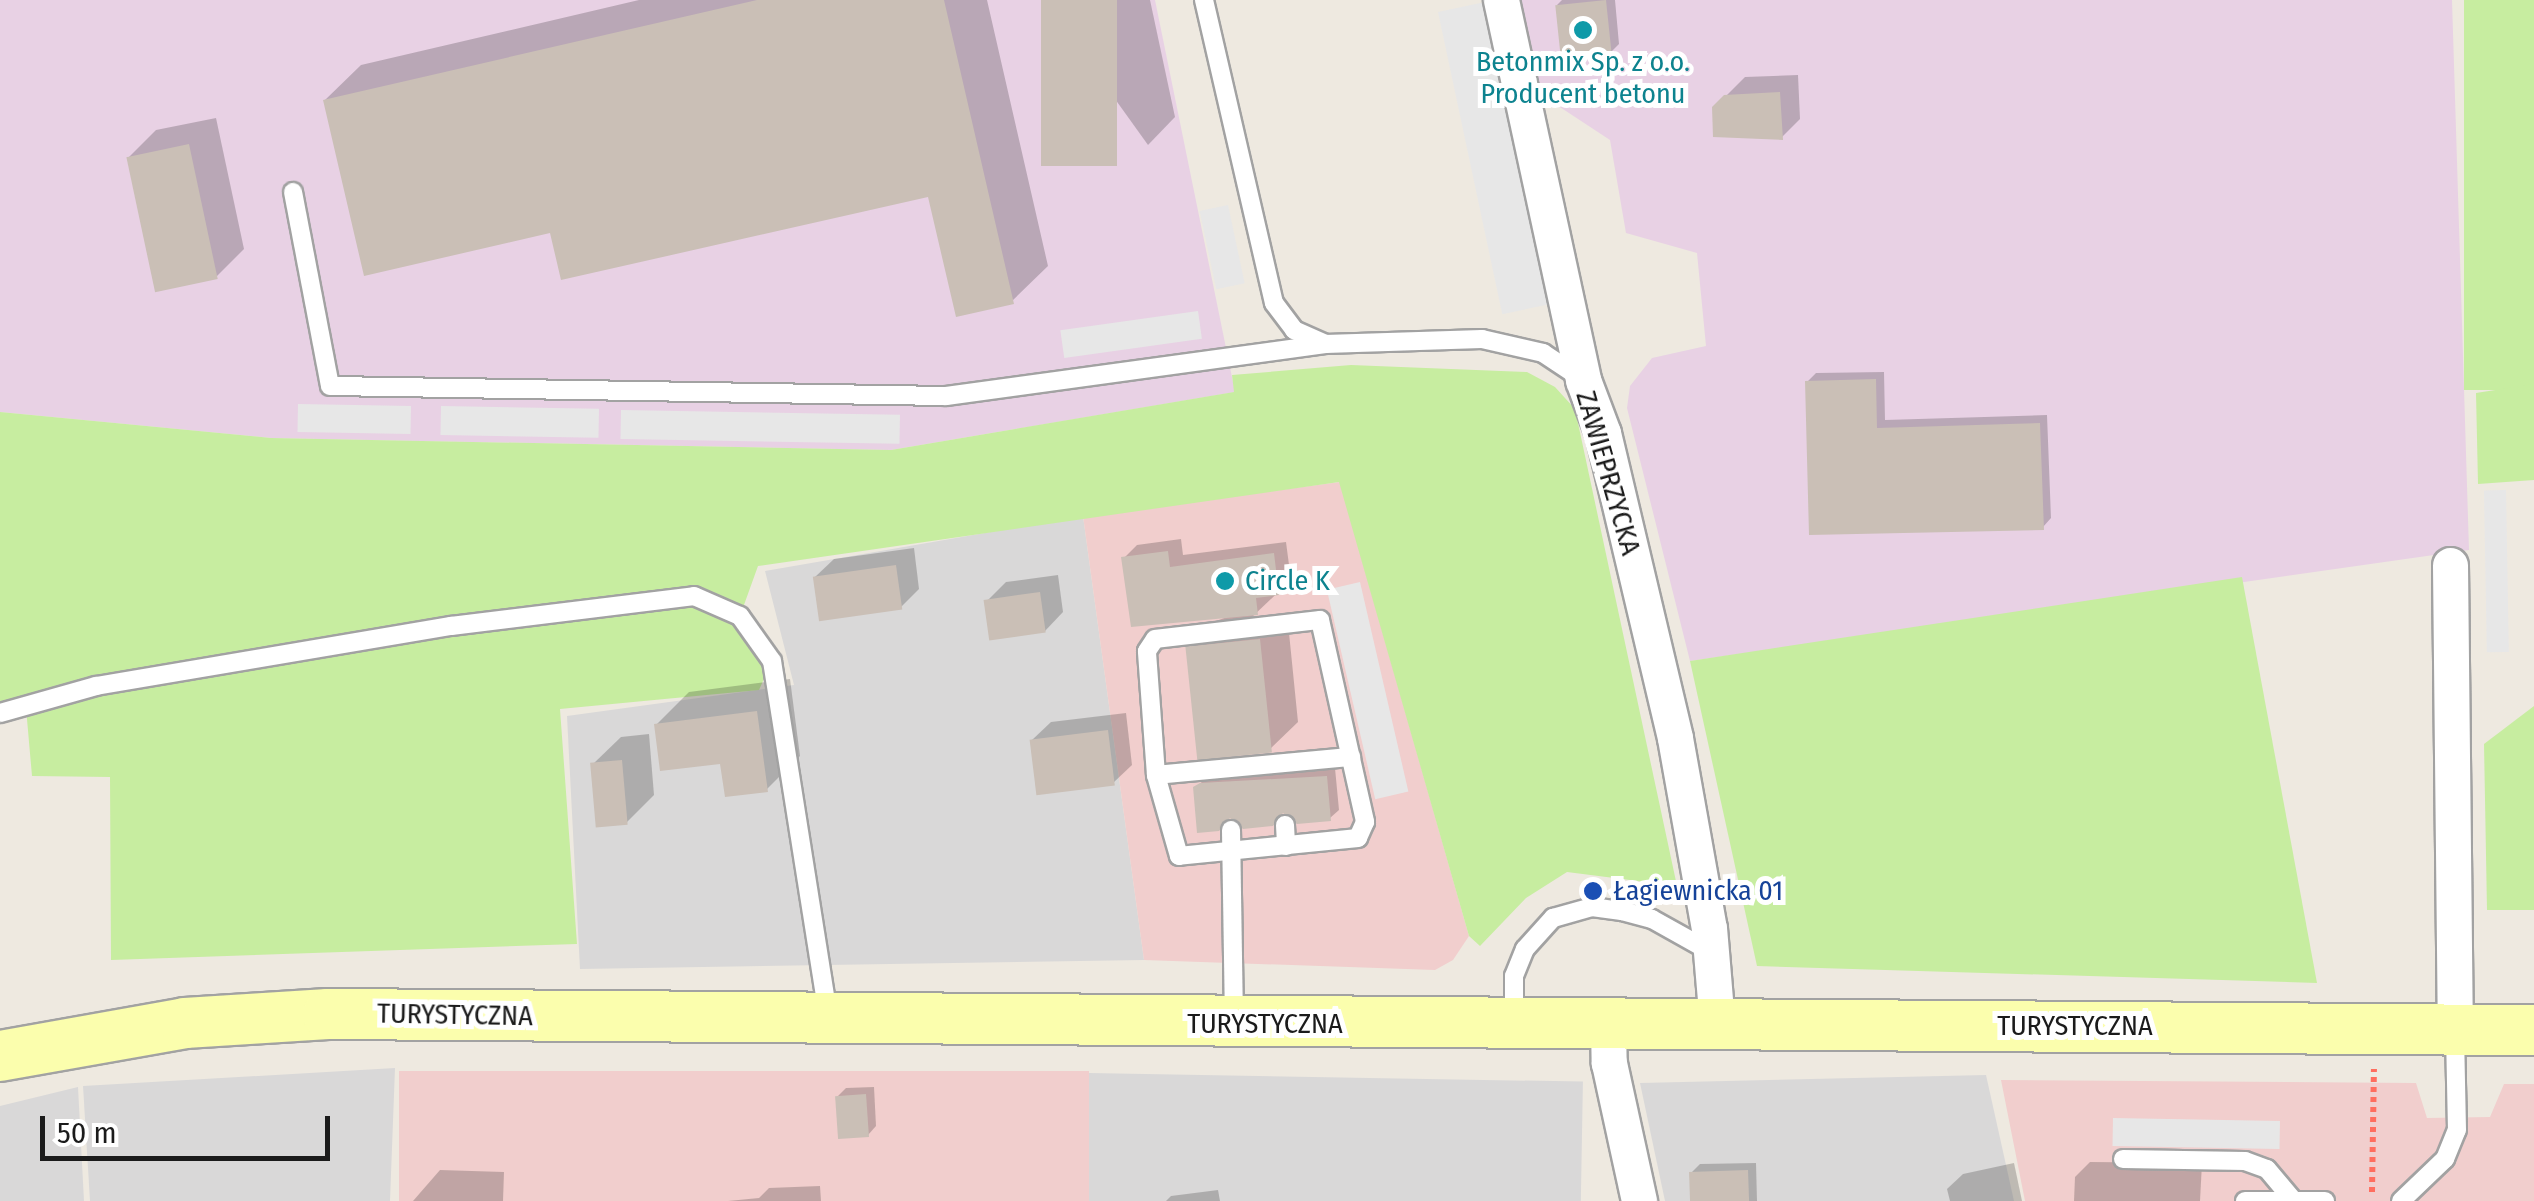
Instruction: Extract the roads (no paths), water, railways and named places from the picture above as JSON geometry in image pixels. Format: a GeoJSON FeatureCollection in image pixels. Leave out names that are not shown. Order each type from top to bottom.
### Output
{"type":"FeatureCollection","features":[{"type":"Feature","properties":{"kind":"main road","name":"TURYSTYCZNA"},"geometry":{"type":"LineString","coordinates":[[0,1056],[185,1023],[328,1014],[1234,1024],[1717,1023],[2534,1030]]}},
{"type":"Feature","properties":{"kind":"street"},"geometry":{"type":"LineString","coordinates":[[1502,0],[1583,380]]}},
{"type":"Feature","properties":{"kind":"street","name":"ZAWIEPRZYCKA"},"geometry":{"type":"LineString","coordinates":[[1583,380],[1602,433],[1675,738],[1711,953],[1717,1023]]}},
{"type":"Feature","properties":{"kind":"street"},"geometry":{"type":"LineString","coordinates":[[2450,565],[2454,1029]]}},
{"type":"Feature","properties":{"kind":"street"},"geometry":{"type":"LineString","coordinates":[[1608,1024],[1609,1063],[1640,1201]]}},
{"type":"Feature","properties":{"kind":"lane"},"geometry":{"type":"LineString","coordinates":[[1204,0],[1274,303],[1294,330],[1325,344]]}},
{"type":"Feature","properties":{"kind":"lane","name":"ZAWIEPRZYCKA"},"geometry":{"type":"LineString","coordinates":[[292,192],[330,386],[946,396],[1325,344],[1482,339],[1543,353],[1583,380]]}},
{"type":"Feature","properties":{"kind":"lane"},"geometry":{"type":"LineString","coordinates":[[0,714],[136,680],[451,626],[694,596],[740,616],[772,661],[829,1019]]}},
{"type":"Feature","properties":{"kind":"lane"},"geometry":{"type":"LineString","coordinates":[[1320,620],[1351,757],[1365,822],[1358,838],[1179,856],[1156,775],[1144,668],[1155,639],[1320,620]]}},
{"type":"Feature","properties":{"kind":"lane"},"geometry":{"type":"LineString","coordinates":[[1156,775],[1226,777],[1280,772],[1351,757]]}},
{"type":"Feature","properties":{"kind":"lane"},"geometry":{"type":"LineString","coordinates":[[1285,825],[1286,846]]}},
{"type":"Feature","properties":{"kind":"lane"},"geometry":{"type":"LineString","coordinates":[[1231,830],[1234,1024]]}},
{"type":"Feature","properties":{"kind":"lane"},"geometry":{"type":"LineString","coordinates":[[1514,1024],[1514,976],[1525,949],[1552,918],[1592,907],[1622,911],[1652,920],[1711,953]]}},
{"type":"Feature","properties":{"kind":"lane"},"geometry":{"type":"LineString","coordinates":[[2401,1201],[2445,1160],[2457,1130],[2454,1029]]}},
{"type":"Feature","properties":{"kind":"lane"},"geometry":{"type":"LineString","coordinates":[[2123,1159],[2245,1161],[2267,1168],[2292,1199]]}},
{"type":"Feature","properties":{"kind":"lane"},"geometry":{"type":"LineString","coordinates":[[2245,1201],[2325,1201]]}},
{"type":"Feature","properties":{"kind":"place","name":"Betonmix Sp. z o.o. Producent betonu"},"geometry":{"type":"Point","coordinates":[1583,30]}},
{"type":"Feature","properties":{"kind":"place","name":"Circle K"},"geometry":{"type":"Point","coordinates":[1225,581]}},
{"type":"Feature","properties":{"kind":"place","name":"Łagiewnicka 01"},"geometry":{"type":"Point","coordinates":[1593,891]}}]}
